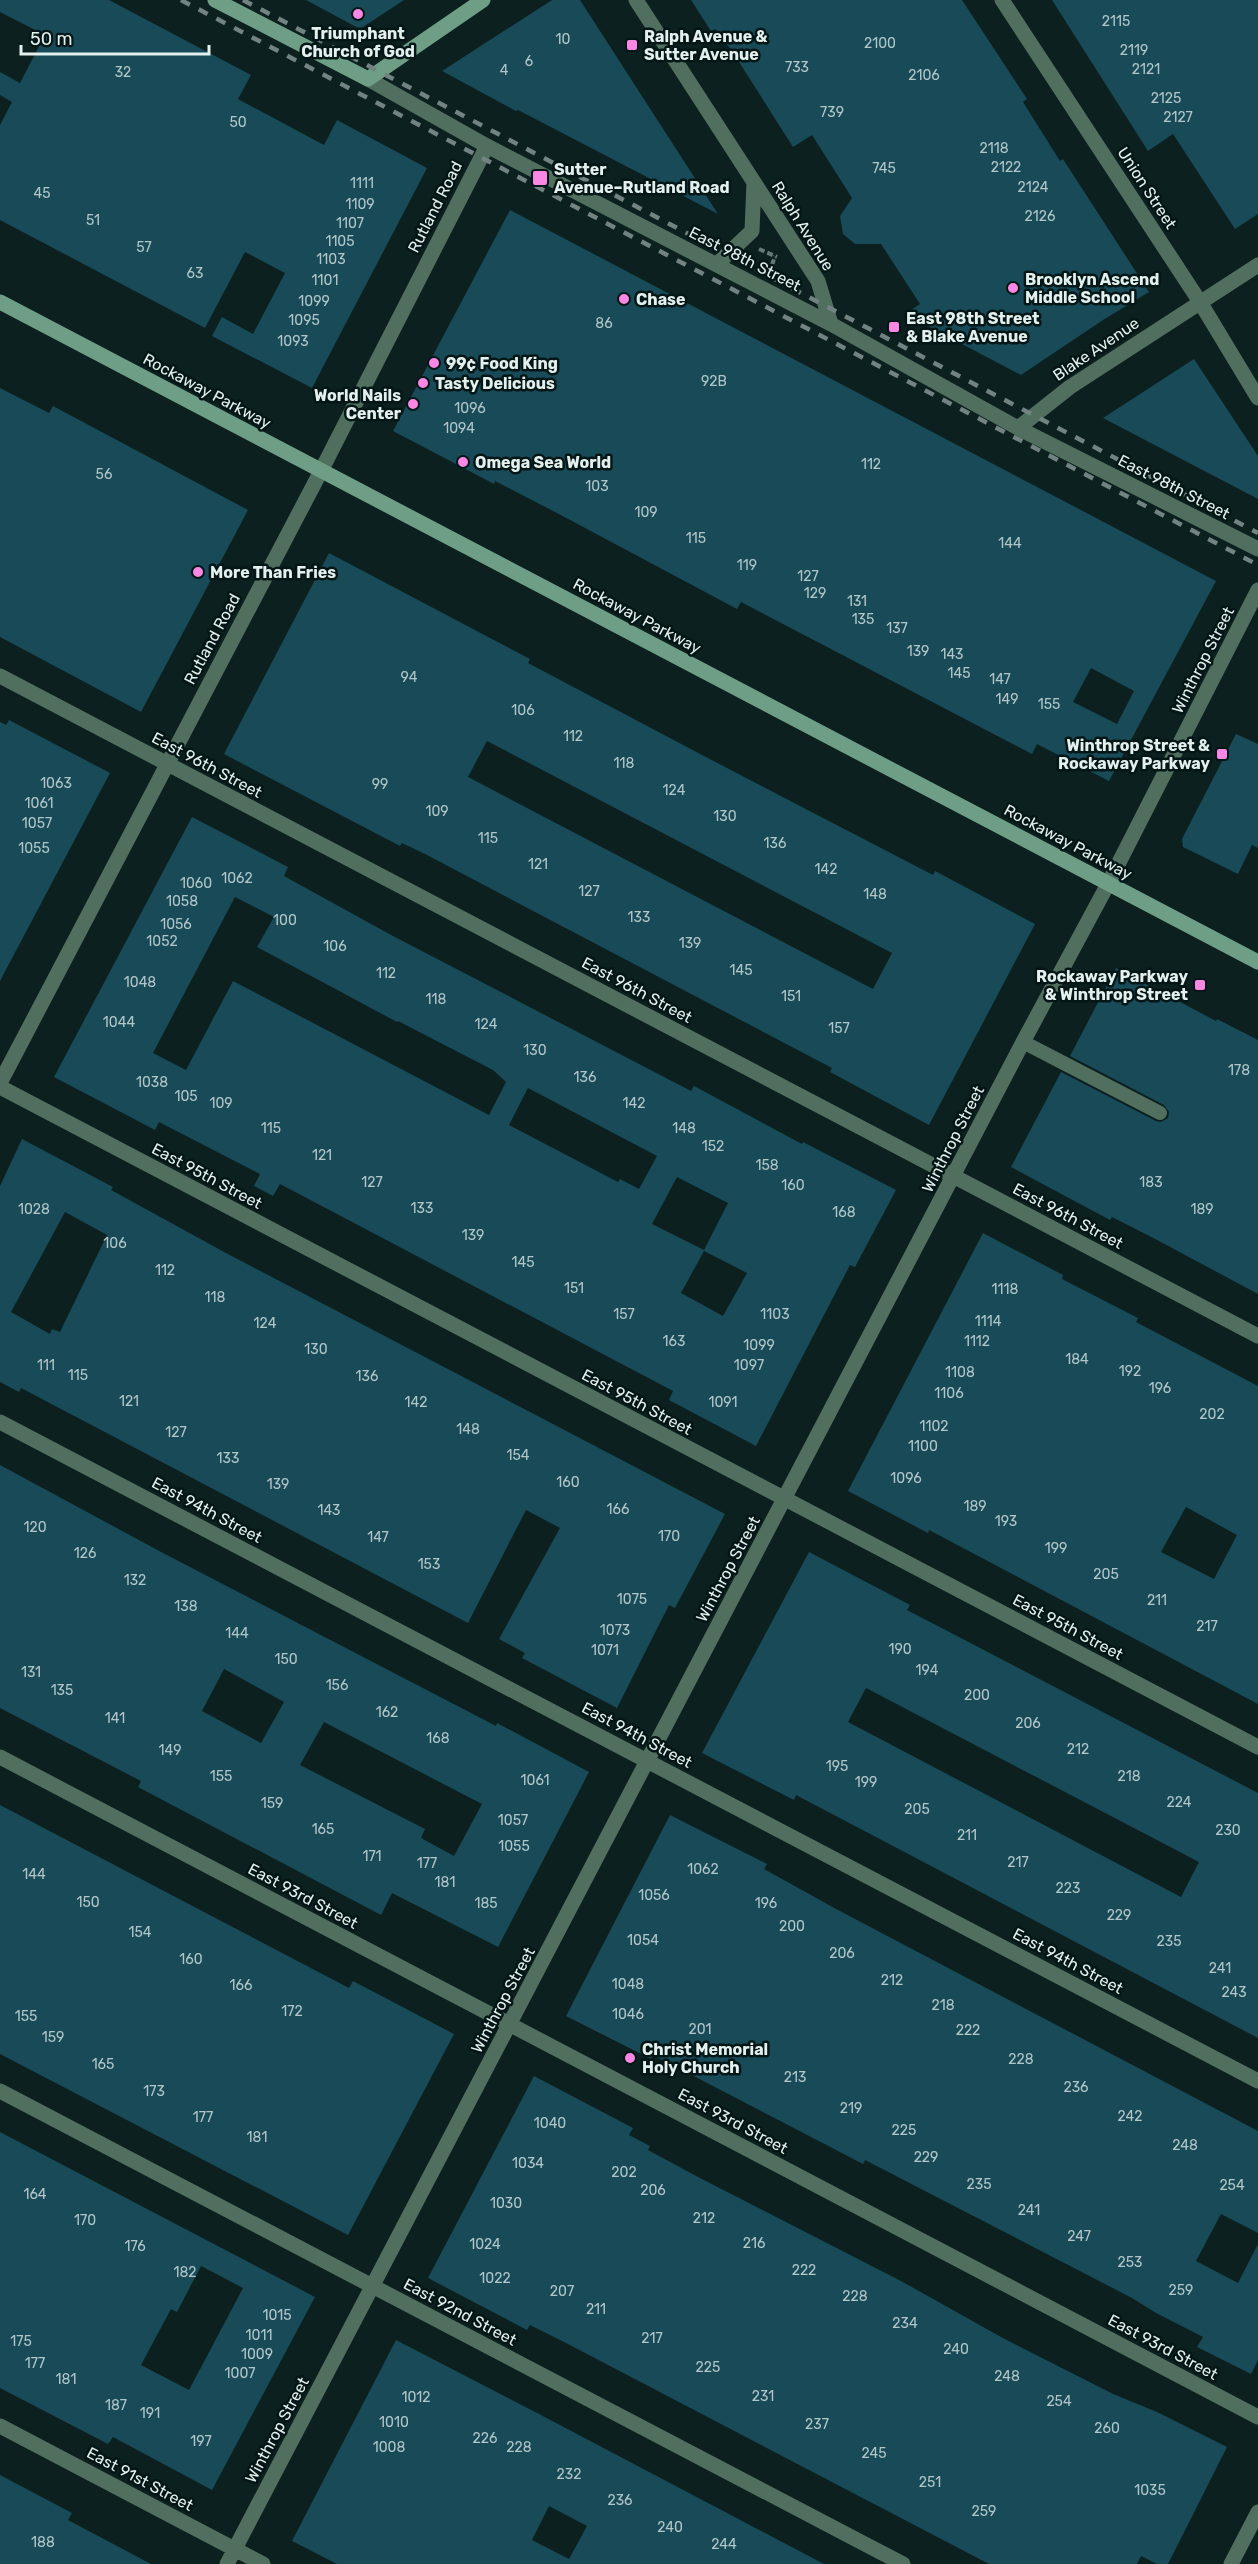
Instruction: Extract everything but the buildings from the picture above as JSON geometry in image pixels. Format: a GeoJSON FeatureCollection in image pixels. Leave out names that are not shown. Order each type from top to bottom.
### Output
{"type":"FeatureCollection","features":[{"type":"Feature","properties":{"kind":"street"},"geometry":{"type":"LineString","coordinates":[[368,79],[483,0]]}},
{"type":"Feature","properties":{"kind":"street","name":"Ralph Avenue"},"geometry":{"type":"LineString","coordinates":[[636,0],[818,281],[831,324]]}},
{"type":"Feature","properties":{"kind":"street","name":"Union Street"},"geometry":{"type":"LineString","coordinates":[[1002,0],[1200,303],[1258,398]]}},
{"type":"Feature","properties":{"kind":"street","name":"East 98th Street"},"geometry":{"type":"LineString","coordinates":[[220,1],[368,79],[487,146],[831,324],[1018,428],[1258,549]]}},
{"type":"Feature","properties":{"kind":"street","name":"Rutland Road"},"geometry":{"type":"LineString","coordinates":[[0,1085],[321,471],[487,146]]}},
{"type":"Feature","properties":{"kind":"street","name":"Ralph Avenue"},"geometry":{"type":"LineString","coordinates":[[717,264],[752,231],[754,182]]}},
{"type":"Feature","properties":{"kind":"street","name":"Blake Avenue"},"geometry":{"type":"LineString","coordinates":[[1018,428],[1070,387],[1258,265]]}},
{"type":"Feature","properties":{"kind":"street","name":"Rockaway Parkway"},"geometry":{"type":"LineString","coordinates":[[0,303],[1258,962]]}},
{"type":"Feature","properties":{"kind":"street","name":"Winthrop Street"},"geometry":{"type":"LineString","coordinates":[[227,2564],[1023,1042],[1108,884],[1258,590]]}},
{"type":"Feature","properties":{"kind":"street","name":"East 96th Street"},"geometry":{"type":"LineString","coordinates":[[0,676],[1258,1336]]}},
{"type":"Feature","properties":{"kind":"street","name":"East 95th Street"},"geometry":{"type":"LineString","coordinates":[[0,1085],[1258,1747]]}},
{"type":"Feature","properties":{"kind":"street","name":"East 94th Street"},"geometry":{"type":"LineString","coordinates":[[0,1422],[1258,2081]]}},
{"type":"Feature","properties":{"kind":"street","name":"East 93rd Street"},"geometry":{"type":"LineString","coordinates":[[0,1757],[1258,2417]]}},
{"type":"Feature","properties":{"kind":"street","name":"East 92nd Street"},"geometry":{"type":"LineString","coordinates":[[0,2091],[903,2564]]}},
{"type":"Feature","properties":{"kind":"street","name":"East 91st Street"},"geometry":{"type":"LineString","coordinates":[[0,2426],[262,2564]]}},
{"type":"Feature","properties":{"kind":"street"},"geometry":{"type":"LineString","coordinates":[[1231,2564],[1258,2512]]}},
{"type":"Feature","properties":{"kind":"lane"},"geometry":{"type":"LineString","coordinates":[[1023,1042],[1160,1113]]}},
{"type":"Feature","properties":{"kind":"path"},"geometry":{"type":"LineString","coordinates":[[772,265],[775,256]]}},
{"type":"Feature","properties":{"kind":"railway"},"geometry":{"type":"LineString","coordinates":[[181,0],[1258,565]]}},
{"type":"Feature","properties":{"kind":"railway"},"geometry":{"type":"LineString","coordinates":[[243,0],[1258,533]]}},
{"type":"Feature","properties":{"kind":"place","name":"Triumphant Church of God"},"geometry":{"type":"Point","coordinates":[358,14]}},
{"type":"Feature","properties":{"kind":"place","name":"Ralph Avenue & Sutter Avenue"},"geometry":{"type":"Point","coordinates":[632,45]}},
{"type":"Feature","properties":{"kind":"place","name":"Sutter Avenue–Rutland Road"},"geometry":{"type":"Point","coordinates":[540,178]}},
{"type":"Feature","properties":{"kind":"place","name":"Brooklyn Ascend Middle School"},"geometry":{"type":"Point","coordinates":[1013,288]}},
{"type":"Feature","properties":{"kind":"place","name":"Chase"},"geometry":{"type":"Point","coordinates":[624,299]}},
{"type":"Feature","properties":{"kind":"place","name":"East 98th Street & Blake Avenue"},"geometry":{"type":"Point","coordinates":[894,327]}},
{"type":"Feature","properties":{"kind":"place","name":"99¢ Food King"},"geometry":{"type":"Point","coordinates":[434,363]}},
{"type":"Feature","properties":{"kind":"place","name":"Tasty Delicious"},"geometry":{"type":"Point","coordinates":[423,383]}},
{"type":"Feature","properties":{"kind":"place","name":"World Nails Center"},"geometry":{"type":"Point","coordinates":[413,404]}},
{"type":"Feature","properties":{"kind":"place","name":"Omega Sea World"},"geometry":{"type":"Point","coordinates":[463,462]}},
{"type":"Feature","properties":{"kind":"place","name":"More Than Fries"},"geometry":{"type":"Point","coordinates":[198,572]}},
{"type":"Feature","properties":{"kind":"place","name":"Winthrop Street & Rockaway Parkway"},"geometry":{"type":"Point","coordinates":[1222,754]}},
{"type":"Feature","properties":{"kind":"place","name":"Rockaway Parkway & Winthrop Street"},"geometry":{"type":"Point","coordinates":[1200,985]}},
{"type":"Feature","properties":{"kind":"place","name":"Christ Memorial Holy Church"},"geometry":{"type":"Point","coordinates":[630,2058]}}]}
